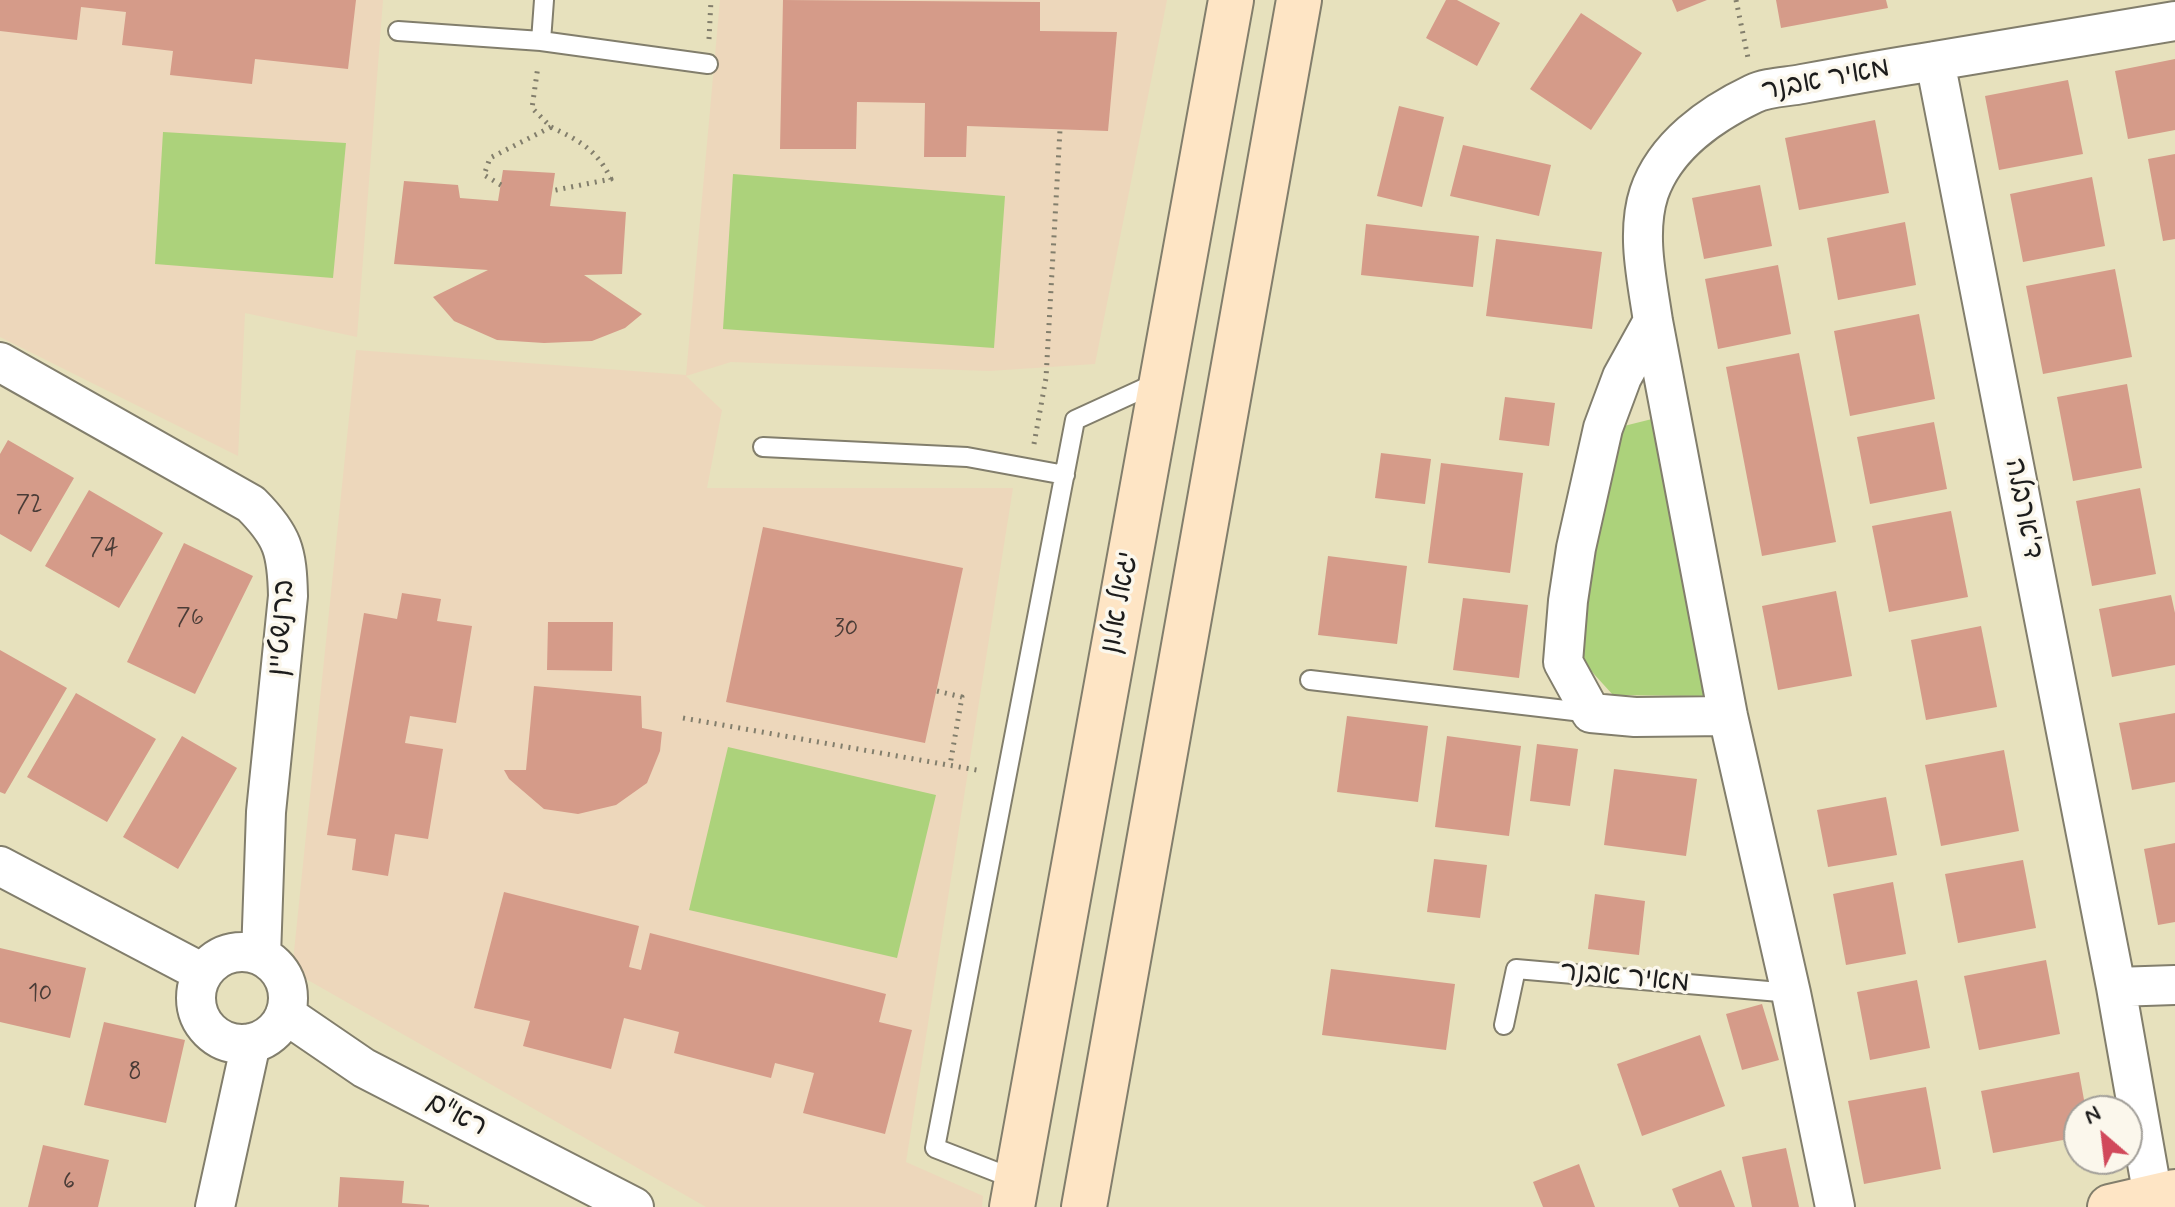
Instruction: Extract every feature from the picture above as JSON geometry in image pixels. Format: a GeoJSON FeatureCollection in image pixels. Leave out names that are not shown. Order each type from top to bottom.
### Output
{"type":"FeatureCollection","features":[{"type":"Feature","properties":{"kind":"main road","name":"יגאל אלון"},"geometry":{"type":"LineString","coordinates":[[1014,1194],[1231,0]]}},
{"type":"Feature","properties":{"kind":"main road"},"geometry":{"type":"LineString","coordinates":[[1084,1207],[1299,0]]}},
{"type":"Feature","properties":{"kind":"main road"},"geometry":{"type":"LineString","coordinates":[[2110,1207],[2164,1195]]}},
{"type":"Feature","properties":{"kind":"street"},"geometry":{"type":"LineString","coordinates":[[1935,61],[2175,21]]}},
{"type":"Feature","properties":{"kind":"street","name":"מאיר אבנר"},"geometry":{"type":"LineString","coordinates":[[1835,1207],[1791,993],[1728,716],[1653,321],[1645,267],[1644,228],[1649,194],[1664,162],[1685,137],[1755,92],[1935,61]]}},
{"type":"Feature","properties":{"kind":"street","name":"ד'ארבלה"},"geometry":{"type":"LineString","coordinates":[[1935,61],[2116,987],[2164,1195]]}},
{"type":"Feature","properties":{"kind":"street"},"geometry":{"type":"LineString","coordinates":[[1653,321],[1622,377],[1603,428],[1576,548],[1563,662],[1591,713],[1635,717],[1728,716]]}},
{"type":"Feature","properties":{"kind":"street","name":"ברנשטיין"},"geometry":{"type":"LineString","coordinates":[[0,362],[251,504],[273,527],[287,560],[288,596],[266,812],[261,956]]}},
{"type":"Feature","properties":{"kind":"street"},"geometry":{"type":"LineString","coordinates":[[0,866],[203,973]]}},
{"type":"Feature","properties":{"kind":"street"},"geometry":{"type":"LineString","coordinates":[[235,952],[261,956],[281,974],[288,1000],[285,1014],[265,1038],[235,1044],[220,1039],[208,1030],[199,1017],[195,1002],[203,973],[211,963],[235,952]]}},
{"type":"Feature","properties":{"kind":"street"},"geometry":{"type":"LineString","coordinates":[[2116,987],[2175,985]]}},
{"type":"Feature","properties":{"kind":"street","name":"רא\"ם"},"geometry":{"type":"LineString","coordinates":[[285,1014],[364,1068],[634,1207]]}},
{"type":"Feature","properties":{"kind":"street"},"geometry":{"type":"LineString","coordinates":[[215,1207],[251,1043]]}},
{"type":"Feature","properties":{"kind":"lane"},"geometry":{"type":"LineString","coordinates":[[541,41],[544,0]]}},
{"type":"Feature","properties":{"kind":"lane"},"geometry":{"type":"LineString","coordinates":[[398,31],[541,41],[708,64]]}},
{"type":"Feature","properties":{"kind":"lane"},"geometry":{"type":"LineString","coordinates":[[1014,1194],[935,1148],[1075,420],[1161,381]]}},
{"type":"Feature","properties":{"kind":"lane"},"geometry":{"type":"LineString","coordinates":[[763,447],[967,457],[1065,475]]}},
{"type":"Feature","properties":{"kind":"lane"},"geometry":{"type":"LineString","coordinates":[[1310,680],[1591,713]]}},
{"type":"Feature","properties":{"kind":"lane","name":"מאיר אבנר"},"geometry":{"type":"LineString","coordinates":[[1504,1025],[1516,969],[1791,993]]}},
{"type":"Feature","properties":{"kind":"path"},"geometry":{"type":"LineString","coordinates":[[708,64],[711,0]]}},
{"type":"Feature","properties":{"kind":"path"},"geometry":{"type":"LineString","coordinates":[[1736,0],[1755,92]]}},
{"type":"Feature","properties":{"kind":"path"},"geometry":{"type":"LineString","coordinates":[[541,41],[532,108],[551,127],[581,141],[602,161],[611,179],[551,191]]}},
{"type":"Feature","properties":{"kind":"path"},"geometry":{"type":"LineString","coordinates":[[501,185],[484,175],[490,158],[551,127]]}},
{"type":"Feature","properties":{"kind":"path"},"geometry":{"type":"LineString","coordinates":[[1030,469],[1046,378],[1060,130]]}},
{"type":"Feature","properties":{"kind":"path"},"geometry":{"type":"LineString","coordinates":[[937,691],[962,697],[950,765]]}},
{"type":"Feature","properties":{"kind":"path"},"geometry":{"type":"LineString","coordinates":[[683,718],[1007,774]]}},
{"type":"Feature","properties":{"kind":"shaded area"},"geometry":{"type":"Polygon","coordinates":[[[0,0],[383,0],[357,337],[245,313],[238,456],[0,337],[0,0]]]}},
{"type":"Feature","properties":{"kind":"shaded area"},"geometry":{"type":"Polygon","coordinates":[[[720,0],[1167,0],[1095,364],[989,371],[731,362],[686,376],[722,410],[707,488],[1013,488],[906,1162],[983,1196],[982,1207],[706,1207],[292,971],[356,350],[686,375],[720,0]]]}},
{"type":"Feature","properties":{"kind":"green space"},"geometry":{"type":"Polygon","coordinates":[[[163,132],[346,143],[333,278],[155,264],[163,132]]]}},
{"type":"Feature","properties":{"kind":"green space"},"geometry":{"type":"Polygon","coordinates":[[[733,174],[1005,196],[994,348],[723,329],[733,174]]]}},
{"type":"Feature","properties":{"kind":"green space"},"geometry":{"type":"Polygon","coordinates":[[[1656,418],[1705,696],[1613,695],[1583,662],[1592,545],[1616,428],[1656,418]]]}},
{"type":"Feature","properties":{"kind":"green space"},"geometry":{"type":"Polygon","coordinates":[[[728,747],[936,795],[897,958],[689,910],[728,747]]]}},
{"type":"Feature","properties":{"kind":"building"},"geometry":{"type":"Polygon","coordinates":[[[0,0],[356,0],[348,69],[255,59],[252,84],[170,75],[173,51],[122,45],[126,12],[81,7],[77,40],[0,31],[0,0]]]}},
{"type":"Feature","properties":{"kind":"building"},"geometry":{"type":"Polygon","coordinates":[[[783,0],[1040,2],[1040,31],[1117,32],[1108,131],[967,126],[966,157],[924,157],[925,103],[857,102],[856,149],[780,149],[783,0]]]}},
{"type":"Feature","properties":{"kind":"building"},"geometry":{"type":"Polygon","coordinates":[[[1446,0],[1457,0],[1500,23],[1477,66],[1426,38],[1446,0]]]}},
{"type":"Feature","properties":{"kind":"building"},"geometry":{"type":"Polygon","coordinates":[[[1672,0],[1707,0],[1677,12],[1672,0]]]}},
{"type":"Feature","properties":{"kind":"building"},"geometry":{"type":"Polygon","coordinates":[[[1776,0],[1886,0],[1888,8],[1781,28],[1776,0]]]}},
{"type":"Feature","properties":{"kind":"building"},"geometry":{"type":"Polygon","coordinates":[[[1581,13],[1642,53],[1591,130],[1530,89],[1581,13]]]}},
{"type":"Feature","properties":{"kind":"building"},"geometry":{"type":"Polygon","coordinates":[[[2175,59],[2175,130],[2128,139],[2115,71],[2175,59]]]}},
{"type":"Feature","properties":{"kind":"building"},"geometry":{"type":"Polygon","coordinates":[[[2068,80],[2083,154],[1999,170],[1985,96],[2068,80]]]}},
{"type":"Feature","properties":{"kind":"building"},"geometry":{"type":"Polygon","coordinates":[[[1399,106],[1444,117],[1422,207],[1377,196],[1399,106]]]}},
{"type":"Feature","properties":{"kind":"building"},"geometry":{"type":"Polygon","coordinates":[[[1875,120],[1889,193],[1799,210],[1785,138],[1875,120]]]}},
{"type":"Feature","properties":{"kind":"building"},"geometry":{"type":"Polygon","coordinates":[[[1463,145],[1551,165],[1539,216],[1450,196],[1463,145]]]}},
{"type":"Feature","properties":{"kind":"building"},"geometry":{"type":"Polygon","coordinates":[[[2175,154],[2175,239],[2163,241],[2148,159],[2175,154]]]}},
{"type":"Feature","properties":{"kind":"building"},"geometry":{"type":"Polygon","coordinates":[[[503,170],[555,173],[550,206],[626,212],[622,274],[584,275],[642,314],[625,328],[592,341],[544,343],[497,340],[454,321],[433,297],[488,270],[394,264],[404,181],[458,185],[460,198],[498,201],[503,170]]]}},
{"type":"Feature","properties":{"kind":"building"},"geometry":{"type":"Polygon","coordinates":[[[2092,177],[2105,246],[2023,262],[2010,194],[2092,177]]]}},
{"type":"Feature","properties":{"kind":"building"},"geometry":{"type":"Polygon","coordinates":[[[1760,185],[1772,246],[1704,259],[1692,198],[1760,185]]]}},
{"type":"Feature","properties":{"kind":"building"},"geometry":{"type":"Polygon","coordinates":[[[1905,222],[1916,285],[1838,300],[1827,238],[1905,222]]]}},
{"type":"Feature","properties":{"kind":"building"},"geometry":{"type":"Polygon","coordinates":[[[1366,224],[1479,236],[1473,287],[1361,275],[1366,224]]]}},
{"type":"Feature","properties":{"kind":"building"},"geometry":{"type":"Polygon","coordinates":[[[1496,239],[1602,252],[1592,329],[1486,316],[1496,239]]]}},
{"type":"Feature","properties":{"kind":"building"},"geometry":{"type":"Polygon","coordinates":[[[1778,265],[1791,334],[1718,349],[1705,279],[1778,265]]]}},
{"type":"Feature","properties":{"kind":"building"},"geometry":{"type":"Polygon","coordinates":[[[2115,269],[2132,357],[2043,374],[2026,286],[2115,269]]]}},
{"type":"Feature","properties":{"kind":"building"},"geometry":{"type":"Polygon","coordinates":[[[1919,314],[1935,399],[1850,416],[1834,331],[1919,314]]]}},
{"type":"Feature","properties":{"kind":"building"},"geometry":{"type":"Polygon","coordinates":[[[1799,353],[1836,542],[1762,556],[1726,367],[1799,353]]]}},
{"type":"Feature","properties":{"kind":"building"},"geometry":{"type":"Polygon","coordinates":[[[2127,384],[2142,468],[2073,481],[2057,397],[2127,384]]]}},
{"type":"Feature","properties":{"kind":"building"},"geometry":{"type":"Polygon","coordinates":[[[1505,397],[1555,403],[1549,446],[1499,440],[1505,397]]]}},
{"type":"Feature","properties":{"kind":"building"},"geometry":{"type":"Polygon","coordinates":[[[1934,422],[1947,489],[1870,504],[1857,437],[1934,422]]]}},
{"type":"Feature","properties":{"kind":"building"},"geometry":{"type":"Polygon","coordinates":[[[8,440],[74,478],[31,552],[0,534],[0,454],[8,440]]]}},
{"type":"Feature","properties":{"kind":"building"},"geometry":{"type":"Polygon","coordinates":[[[1381,453],[1431,459],[1425,504],[1375,498],[1381,453]]]}},
{"type":"Feature","properties":{"kind":"building"},"geometry":{"type":"Polygon","coordinates":[[[1441,463],[1523,473],[1510,573],[1428,563],[1441,463]]]}},
{"type":"Feature","properties":{"kind":"building"},"geometry":{"type":"Polygon","coordinates":[[[2140,488],[2156,574],[2092,586],[2076,501],[2140,488]]]}},
{"type":"Feature","properties":{"kind":"building"},"geometry":{"type":"Polygon","coordinates":[[[89,490],[163,533],[119,608],[45,566],[89,490]]]}},
{"type":"Feature","properties":{"kind":"building"},"geometry":{"type":"Polygon","coordinates":[[[1951,511],[1968,597],[1889,612],[1872,526],[1951,511]]]}},
{"type":"Feature","properties":{"kind":"building"},"geometry":{"type":"Polygon","coordinates":[[[763,527],[963,568],[925,743],[726,702],[763,527]]]}},
{"type":"Feature","properties":{"kind":"building"},"geometry":{"type":"Polygon","coordinates":[[[184,543],[253,576],[195,694],[127,662],[184,543]]]}},
{"type":"Feature","properties":{"kind":"building"},"geometry":{"type":"Polygon","coordinates":[[[1328,556],[1407,566],[1397,644],[1318,635],[1328,556]]]}},
{"type":"Feature","properties":{"kind":"building"},"geometry":{"type":"Polygon","coordinates":[[[1836,591],[1852,676],[1778,690],[1762,606],[1836,591]]]}},
{"type":"Feature","properties":{"kind":"building"},"geometry":{"type":"Polygon","coordinates":[[[402,593],[441,599],[437,621],[472,626],[456,723],[410,716],[405,743],[443,749],[428,839],[395,834],[388,876],[352,870],[356,839],[327,835],[364,613],[397,619],[402,593]]]}},
{"type":"Feature","properties":{"kind":"building"},"geometry":{"type":"Polygon","coordinates":[[[2171,595],[2175,613],[2175,665],[2112,677],[2099,609],[2171,595]]]}},
{"type":"Feature","properties":{"kind":"building"},"geometry":{"type":"Polygon","coordinates":[[[1463,598],[1528,605],[1519,678],[1453,670],[1463,598]]]}},
{"type":"Feature","properties":{"kind":"building"},"geometry":{"type":"Polygon","coordinates":[[[548,622],[613,622],[612,671],[547,670],[548,622]]]}},
{"type":"Feature","properties":{"kind":"building"},"geometry":{"type":"Polygon","coordinates":[[[1981,626],[1997,707],[1926,720],[1911,640],[1981,626]]]}},
{"type":"Feature","properties":{"kind":"building"},"geometry":{"type":"Polygon","coordinates":[[[0,650],[67,688],[5,794],[0,792],[0,650]]]}},
{"type":"Feature","properties":{"kind":"building"},"geometry":{"type":"Polygon","coordinates":[[[534,686],[641,696],[642,728],[662,732],[660,751],[647,783],[616,805],[578,814],[544,809],[509,779],[504,770],[526,770],[534,686]]]}},
{"type":"Feature","properties":{"kind":"building"},"geometry":{"type":"Polygon","coordinates":[[[76,693],[156,739],[107,822],[27,777],[76,693]]]}},
{"type":"Feature","properties":{"kind":"building"},"geometry":{"type":"Polygon","coordinates":[[[2175,713],[2175,782],[2132,790],[2119,723],[2175,713]]]}},
{"type":"Feature","properties":{"kind":"building"},"geometry":{"type":"Polygon","coordinates":[[[1347,716],[1428,726],[1418,802],[1337,792],[1347,716]]]}},
{"type":"Feature","properties":{"kind":"building"},"geometry":{"type":"Polygon","coordinates":[[[182,736],[237,768],[178,869],[123,837],[182,736]]]}},
{"type":"Feature","properties":{"kind":"building"},"geometry":{"type":"Polygon","coordinates":[[[1447,736],[1521,746],[1509,836],[1435,827],[1447,736]]]}},
{"type":"Feature","properties":{"kind":"building"},"geometry":{"type":"Polygon","coordinates":[[[1537,744],[1578,749],[1570,806],[1530,801],[1537,744]]]}},
{"type":"Feature","properties":{"kind":"building"},"geometry":{"type":"Polygon","coordinates":[[[2004,750],[2019,831],[1941,846],[1925,765],[2004,750]]]}},
{"type":"Feature","properties":{"kind":"building"},"geometry":{"type":"Polygon","coordinates":[[[1614,769],[1697,779],[1686,856],[1604,845],[1614,769]]]}},
{"type":"Feature","properties":{"kind":"building"},"geometry":{"type":"Polygon","coordinates":[[[1886,797],[1897,855],[1828,867],[1817,810],[1886,797]]]}},
{"type":"Feature","properties":{"kind":"building"},"geometry":{"type":"Polygon","coordinates":[[[2175,843],[2175,922],[2158,925],[2144,849],[2175,843]]]}},
{"type":"Feature","properties":{"kind":"building"},"geometry":{"type":"Polygon","coordinates":[[[1434,859],[1487,865],[1480,918],[1427,912],[1434,859]]]}},
{"type":"Feature","properties":{"kind":"building"},"geometry":{"type":"Polygon","coordinates":[[[2023,860],[2036,928],[1958,943],[1945,874],[2023,860]]]}},
{"type":"Feature","properties":{"kind":"building"},"geometry":{"type":"Polygon","coordinates":[[[1893,882],[1906,954],[1846,965],[1833,894],[1893,882]]]}},
{"type":"Feature","properties":{"kind":"building"},"geometry":{"type":"Polygon","coordinates":[[[504,892],[639,926],[629,967],[641,970],[650,933],[886,994],[879,1022],[912,1030],[885,1134],[803,1113],[814,1073],[775,1063],[771,1078],[674,1053],[679,1032],[624,1018],[611,1069],[523,1046],[530,1021],[474,1008],[504,892]]]}},
{"type":"Feature","properties":{"kind":"building"},"geometry":{"type":"Polygon","coordinates":[[[1595,894],[1645,901],[1639,955],[1588,949],[1595,894]]]}},
{"type":"Feature","properties":{"kind":"building"},"geometry":{"type":"Polygon","coordinates":[[[0,948],[86,968],[70,1038],[0,1022],[0,948]]]}},
{"type":"Feature","properties":{"kind":"building"},"geometry":{"type":"Polygon","coordinates":[[[2046,960],[2060,1034],[1979,1050],[1964,976],[2046,960]]]}},
{"type":"Feature","properties":{"kind":"building"},"geometry":{"type":"Polygon","coordinates":[[[1331,969],[1455,984],[1446,1050],[1322,1035],[1331,969]]]}},
{"type":"Feature","properties":{"kind":"building"},"geometry":{"type":"Polygon","coordinates":[[[1917,980],[1930,1048],[1870,1060],[1857,992],[1917,980]]]}},
{"type":"Feature","properties":{"kind":"building"},"geometry":{"type":"Polygon","coordinates":[[[1762,1004],[1779,1060],[1742,1070],[1726,1014],[1762,1004]]]}},
{"type":"Feature","properties":{"kind":"building"},"geometry":{"type":"Polygon","coordinates":[[[104,1022],[185,1040],[166,1123],[84,1105],[104,1022]]]}},
{"type":"Feature","properties":{"kind":"building"},"geometry":{"type":"Polygon","coordinates":[[[1700,1035],[1725,1106],[1642,1136],[1617,1064],[1700,1035]]]}},
{"type":"Feature","properties":{"kind":"building"},"geometry":{"type":"Polygon","coordinates":[[[2079,1072],[2083,1095],[2063,1095],[2063,1140],[1993,1153],[1981,1091],[2079,1072]]]}},
{"type":"Feature","properties":{"kind":"building"},"geometry":{"type":"Polygon","coordinates":[[[1926,1087],[1941,1169],[1864,1184],[1848,1101],[1926,1087]]]}},
{"type":"Feature","properties":{"kind":"building"},"geometry":{"type":"Polygon","coordinates":[[[43,1145],[109,1160],[98,1207],[28,1207],[43,1145]]]}},
{"type":"Feature","properties":{"kind":"building"},"geometry":{"type":"Polygon","coordinates":[[[1786,1148],[1799,1207],[1752,1207],[1742,1157],[1786,1148]]]}},
{"type":"Feature","properties":{"kind":"building"},"geometry":{"type":"Polygon","coordinates":[[[1579,1164],[1595,1207],[1543,1207],[1533,1182],[1579,1164]]]}},
{"type":"Feature","properties":{"kind":"building"},"geometry":{"type":"Polygon","coordinates":[[[1721,1170],[1735,1207],[1679,1207],[1672,1189],[1721,1170]]]}},
{"type":"Feature","properties":{"kind":"building"},"geometry":{"type":"Polygon","coordinates":[[[340,1177],[404,1181],[402,1203],[429,1207],[338,1207],[340,1177]]]}}]}
